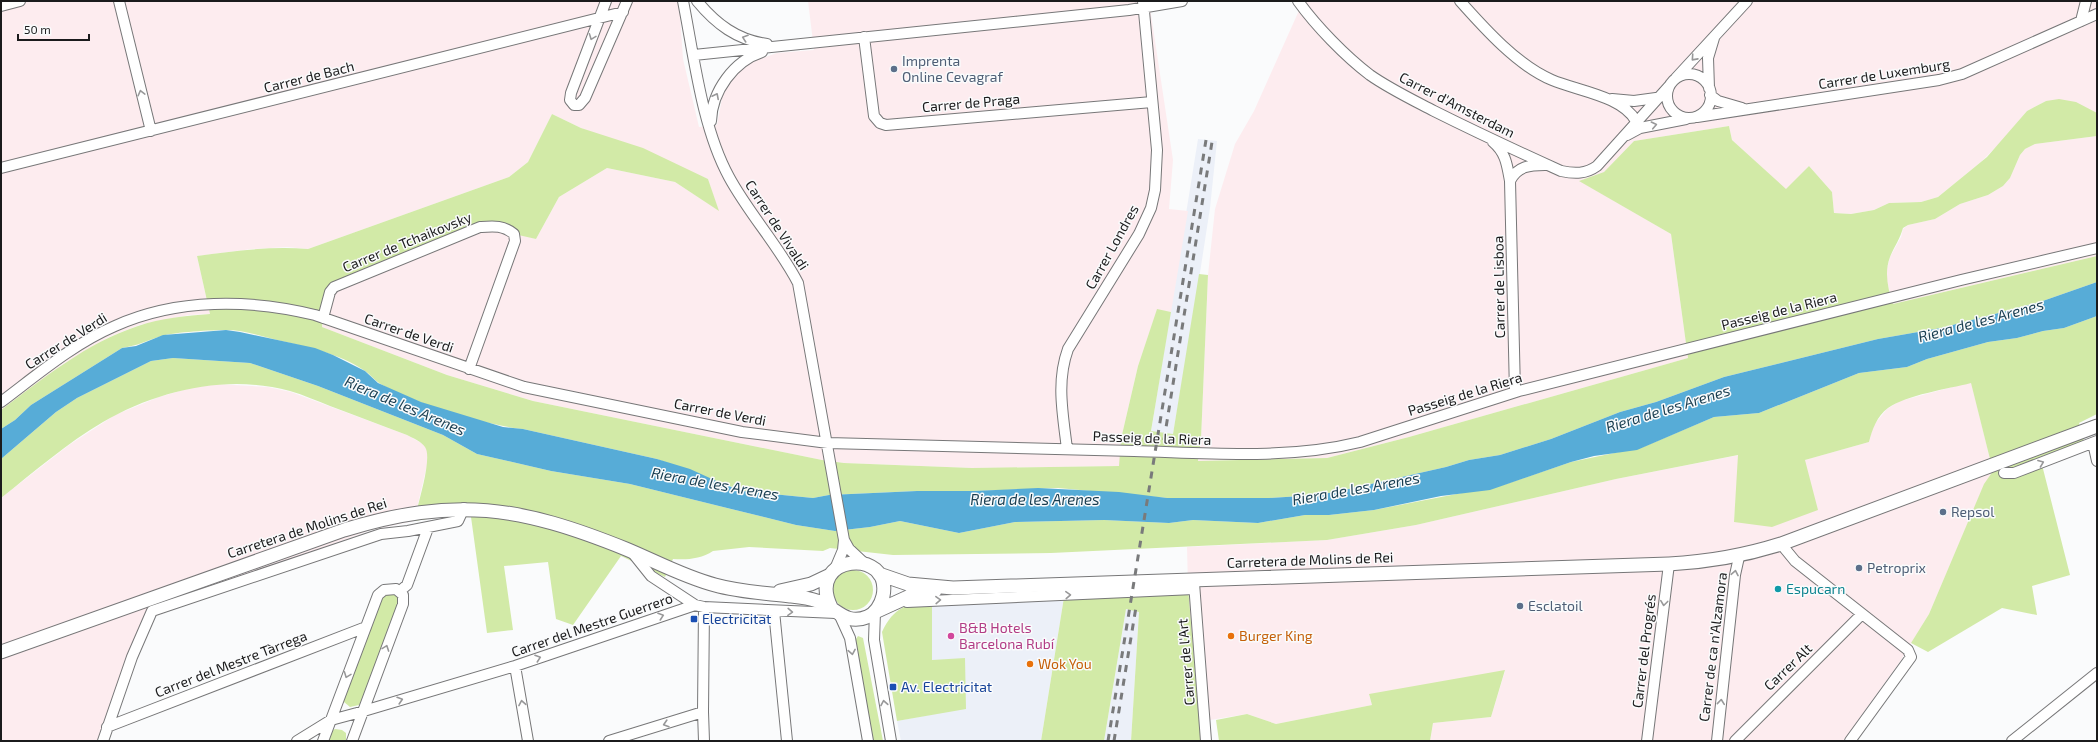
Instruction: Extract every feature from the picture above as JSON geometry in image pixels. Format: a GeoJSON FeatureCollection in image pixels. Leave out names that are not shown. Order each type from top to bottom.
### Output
{"type":"FeatureCollection","features":[{"type":"Feature","properties":{"kind":"main road","name":"Carretera de Molins de Rei"},"geometry":{"type":"LineString","coordinates":[[768,593],[804,586],[848,562],[864,563],[878,574],[908,584],[953,588],[1194,585],[1713,561],[1739,557],[1781,544],[2097,426]]}},
{"type":"Feature","properties":{"kind":"main road","name":"Carretera de Molins de Rei"},"geometry":{"type":"LineString","coordinates":[[1,652],[344,530],[410,513],[464,508],[504,511],[546,520],[582,531],[700,581],[732,589],[810,599],[847,618],[860,619],[910,596],[953,588]]}},
{"type":"Feature","properties":{"kind":"main road"},"geometry":{"type":"LineString","coordinates":[[832,572],[826,591],[836,612]]}},
{"type":"Feature","properties":{"kind":"main road"},"geometry":{"type":"LineString","coordinates":[[878,574],[883,585],[883,596],[880,610]]}},
{"type":"Feature","properties":{"kind":"street"},"geometry":{"type":"LineString","coordinates":[[1,6],[20,1]]}},
{"type":"Feature","properties":{"kind":"street"},"geometry":{"type":"LineString","coordinates":[[119,1],[151,131]]}},
{"type":"Feature","properties":{"kind":"street"},"geometry":{"type":"LineString","coordinates":[[606,1],[571,93],[570,100],[574,105],[580,105],[585,98],[627,1]]}},
{"type":"Feature","properties":{"kind":"street","name":"Carrer de Vivaldi"},"geometry":{"type":"LineString","coordinates":[[683,1],[710,134],[728,175],[754,218],[789,265],[798,283],[828,443],[844,540],[843,550],[832,572]]}},
{"type":"Feature","properties":{"kind":"street"},"geometry":{"type":"LineString","coordinates":[[696,1],[714,20],[728,31],[760,43],[783,45]]}},
{"type":"Feature","properties":{"kind":"street"},"geometry":{"type":"LineString","coordinates":[[694,55],[864,37],[1143,4],[1182,1]]}},
{"type":"Feature","properties":{"kind":"street","name":"Carrer d'Amsterdam"},"geometry":{"type":"LineString","coordinates":[[1298,1],[1307,14],[1370,75],[1394,90],[1487,136],[1550,166],[1574,174],[1590,171],[1597,166],[1656,98],[1747,1]]}},
{"type":"Feature","properties":{"kind":"street"},"geometry":{"type":"LineString","coordinates":[[1460,1],[1514,56],[1551,80],[1606,99],[1627,109],[1636,121]]}},
{"type":"Feature","properties":{"kind":"street"},"geometry":{"type":"LineString","coordinates":[[2081,21],[2086,1]]}},
{"type":"Feature","properties":{"kind":"street","name":"Carrer Londres"},"geometry":{"type":"LineString","coordinates":[[1067,449],[1062,408],[1062,366],[1068,349],[1138,234],[1150,208],[1155,190],[1157,150],[1143,4]]}},
{"type":"Feature","properties":{"kind":"street","name":"Carrer de Bach"},"geometry":{"type":"LineString","coordinates":[[1,168],[623,12]]}},
{"type":"Feature","properties":{"kind":"street","name":"Carrer de Luxemburg"},"geometry":{"type":"LineString","coordinates":[[1694,118],[1932,81],[1962,74],[2095,15]]}},
{"type":"Feature","properties":{"kind":"street"},"geometry":{"type":"LineString","coordinates":[[1710,91],[1705,82],[1694,75],[1680,76],[1672,82],[1667,98],[1672,111],[1684,118],[1694,118],[1707,108],[1710,91],[1708,58],[1714,36]]}},
{"type":"Feature","properties":{"kind":"street","name":"Carrer de Praga"},"geometry":{"type":"LineString","coordinates":[[864,37],[874,116],[880,123],[886,125],[1152,102]]}},
{"type":"Feature","properties":{"kind":"street"},"geometry":{"type":"LineString","coordinates":[[710,134],[713,102],[723,82],[750,56],[783,45]]}},
{"type":"Feature","properties":{"kind":"street","name":"Carrer de Luxemburg"},"geometry":{"type":"LineString","coordinates":[[1710,91],[1718,101],[1729,106],[1752,109]]}},
{"type":"Feature","properties":{"kind":"street"},"geometry":{"type":"LineString","coordinates":[[1606,99],[1634,101],[1656,98]]}},
{"type":"Feature","properties":{"kind":"street","name":"Carrer d'Amsterdam"},"geometry":{"type":"LineString","coordinates":[[1620,139],[1640,128],[1694,118]]}},
{"type":"Feature","properties":{"kind":"street","name":"Carrer de Lisboa"},"geometry":{"type":"LineString","coordinates":[[1487,136],[1502,151],[1506,159],[1510,181],[1515,392]]}},
{"type":"Feature","properties":{"kind":"street"},"geometry":{"type":"LineString","coordinates":[[1510,181],[1514,173],[1521,168],[1533,165],[1550,166]]}},
{"type":"Feature","properties":{"kind":"street","name":"Carrer de Tchaikovsky"},"geometry":{"type":"LineString","coordinates":[[323,318],[330,292],[334,287],[480,227],[506,227],[514,234],[516,242],[469,369]]}},
{"type":"Feature","properties":{"kind":"street","name":"Passeig de la Riera"},"geometry":{"type":"LineString","coordinates":[[828,443],[1236,454],[1334,448],[1360,442],[1515,392],[1961,280],[2097,248]]}},
{"type":"Feature","properties":{"kind":"street","name":"Carrer de Verdi"},"geometry":{"type":"LineString","coordinates":[[1,402],[59,359],[100,333],[149,313],[170,308],[224,304],[249,304],[290,309],[323,318],[469,369],[540,391],[742,432],[828,443]]}},
{"type":"Feature","properties":{"kind":"street"},"geometry":{"type":"LineString","coordinates":[[2004,473],[2014,473],[2095,442],[2097,461]]}},
{"type":"Feature","properties":{"kind":"street"},"geometry":{"type":"LineString","coordinates":[[103,741],[132,657],[152,611],[381,534],[428,528],[458,521],[464,508]]}},
{"type":"Feature","properties":{"kind":"street"},"geometry":{"type":"LineString","coordinates":[[400,591],[407,585],[428,528]]}},
{"type":"Feature","properties":{"kind":"street","name":"Carrer de Vivaldi"},"geometry":{"type":"LineString","coordinates":[[844,540],[849,549],[864,563]]}},
{"type":"Feature","properties":{"kind":"street"},"geometry":{"type":"LineString","coordinates":[[1781,544],[1795,561],[1908,650],[1911,657],[1850,741]]}},
{"type":"Feature","properties":{"kind":"street","name":"Carretera de Molins de Rei"},"geometry":{"type":"LineString","coordinates":[[631,551],[651,576],[700,606]]}},
{"type":"Feature","properties":{"kind":"street","name":"Carrer de ca n'Alzamora"},"geometry":{"type":"LineString","coordinates":[[1717,741],[1735,574],[1739,557]]}},
{"type":"Feature","properties":{"kind":"street","name":"Carrer del Progrés"},"geometry":{"type":"LineString","coordinates":[[1647,741],[1669,564]]}},
{"type":"Feature","properties":{"kind":"street","name":"Carretera de Molins de Rei"},"geometry":{"type":"LineString","coordinates":[[880,610],[911,601],[1194,585]]}},
{"type":"Feature","properties":{"kind":"street","name":"Carrer de l'Art"},"geometry":{"type":"LineString","coordinates":[[1194,585],[1206,741]]}},
{"type":"Feature","properties":{"kind":"street"},"geometry":{"type":"LineString","coordinates":[[323,741],[378,595],[381,592],[390,589],[400,591],[403,595],[403,604],[352,741]]}},
{"type":"Feature","properties":{"kind":"street"},"geometry":{"type":"LineString","coordinates":[[700,606],[704,741]]}},
{"type":"Feature","properties":{"kind":"street","name":"Carrer del Mestre Guerrero"},"geometry":{"type":"LineString","coordinates":[[297,741],[331,720],[515,666],[700,606],[774,611],[836,612]]}},
{"type":"Feature","properties":{"kind":"street"},"geometry":{"type":"LineString","coordinates":[[880,610],[874,640],[891,741]]}},
{"type":"Feature","properties":{"kind":"street"},"geometry":{"type":"LineString","coordinates":[[774,611],[787,741]]}},
{"type":"Feature","properties":{"kind":"street"},"geometry":{"type":"LineString","coordinates":[[836,612],[850,638],[868,741]]}},
{"type":"Feature","properties":{"kind":"street","name":"Carrer Alt"},"geometry":{"type":"LineString","coordinates":[[1734,741],[1862,614]]}},
{"type":"Feature","properties":{"kind":"street","name":"Carrer del Mestre Tàrrega"},"geometry":{"type":"LineString","coordinates":[[107,728],[366,627]]}},
{"type":"Feature","properties":{"kind":"street"},"geometry":{"type":"LineString","coordinates":[[515,666],[528,741]]}},
{"type":"Feature","properties":{"kind":"street"},"geometry":{"type":"LineString","coordinates":[[2012,741],[2097,673]]}},
{"type":"Feature","properties":{"kind":"street"},"geometry":{"type":"LineString","coordinates":[[609,741],[703,712]]}},
{"type":"Feature","properties":{"kind":"shaded area"},"geometry":{"type":"Polygon","coordinates":[[[1,1],[679,1],[683,59],[699,127],[717,125],[723,93],[738,71],[751,62],[777,53],[814,50],[808,1],[1149,1],[1173,160],[1169,209],[1188,211],[1171,312],[1157,310],[1138,366],[1121,439],[1120,466],[972,468],[844,463],[822,460],[533,401],[447,375],[322,327],[330,292],[494,226],[536,239],[559,197],[607,168],[675,182],[718,210],[708,179],[581,128],[552,114],[528,162],[509,177],[308,249],[287,247],[252,249],[197,256],[210,314],[189,315],[139,325],[109,337],[63,364],[1,410],[1,1]]]}},
{"type":"Feature","properties":{"kind":"shaded area"},"geometry":{"type":"Polygon","coordinates":[[[1298,1],[2097,1],[2097,113],[2046,101],[2027,111],[1999,144],[1982,161],[1938,197],[1921,202],[1889,203],[1874,210],[1851,214],[1834,213],[1832,192],[1809,166],[1786,190],[1732,140],[1729,126],[1634,141],[1604,172],[1580,181],[1671,234],[1688,358],[1409,437],[1327,458],[1198,461],[1201,439],[1208,275],[1215,209],[1235,144],[1254,111],[1301,6],[1298,1]]]}},
{"type":"Feature","properties":{"kind":"shaded area"},"geometry":{"type":"Polygon","coordinates":[[[2097,136],[2097,256],[1893,304],[1887,281],[1887,269],[1890,257],[1901,237],[1903,229],[1908,225],[1935,219],[1960,204],[1988,195],[2003,186],[2010,178],[2020,155],[2025,149],[2035,144],[2097,136]]]}},
{"type":"Feature","properties":{"kind":"shaded area"},"geometry":{"type":"Polygon","coordinates":[[[1198,139],[1217,141],[1210,208],[1193,318],[1173,434],[1151,432],[1198,139]]]}},
{"type":"Feature","properties":{"kind":"shaded area"},"geometry":{"type":"Polygon","coordinates":[[[1971,382],[1993,471],[1984,485],[1929,614],[1899,663],[1843,741],[1430,741],[1433,723],[1491,717],[1505,671],[1369,695],[1372,705],[1276,724],[1247,714],[1198,722],[1188,587],[1187,547],[1327,540],[1416,525],[1616,479],[1739,455],[1734,522],[1805,460],[1869,442],[1873,426],[1887,409],[1900,401],[1971,382]]]}},
{"type":"Feature","properties":{"kind":"shaded area"},"geometry":{"type":"Polygon","coordinates":[[[217,384],[268,387],[291,392],[407,435],[425,445],[428,452],[427,465],[414,521],[371,530],[149,611],[128,658],[97,741],[1,741],[1,498],[69,445],[115,415],[159,397],[194,387],[217,384]]]}},
{"type":"Feature","properties":{"kind":"shaded area"},"geometry":{"type":"Polygon","coordinates":[[[1065,591],[1041,741],[901,741],[897,721],[966,708],[932,660],[932,596],[1065,591]]]}},
{"type":"Feature","properties":{"kind":"shaded area"},"geometry":{"type":"Polygon","coordinates":[[[1126,609],[1139,611],[1131,741],[1104,741],[1126,609]]]}},
{"type":"Feature","properties":{"kind":"green space"},"geometry":{"type":"Polygon","coordinates":[[[2059,99],[2076,102],[2097,113],[2097,136],[2035,144],[2025,149],[2020,155],[2010,178],[2003,186],[1988,195],[1960,204],[1935,219],[1908,225],[1903,228],[1888,263],[1888,287],[1893,304],[2097,256],[2097,282],[2037,303],[1941,328],[1878,339],[1724,377],[1656,402],[1620,412],[1551,439],[1500,455],[1469,460],[1446,467],[1317,495],[1269,498],[1167,498],[1058,488],[917,491],[829,495],[813,498],[743,491],[657,459],[523,429],[489,423],[449,412],[393,391],[379,383],[367,372],[334,355],[300,345],[232,330],[175,333],[122,348],[31,405],[15,420],[1,429],[1,410],[66,362],[101,342],[119,333],[147,323],[210,314],[197,256],[266,249],[308,249],[509,177],[528,162],[552,114],[581,128],[643,148],[708,179],[719,211],[675,182],[607,168],[559,197],[536,239],[514,234],[494,226],[334,287],[323,318],[322,327],[447,375],[533,401],[822,460],[844,463],[972,468],[1119,466],[1121,439],[1138,366],[1157,309],[1171,312],[1151,431],[1173,434],[1199,274],[1208,275],[1201,439],[1198,461],[1327,458],[1409,437],[1688,358],[1671,234],[1579,181],[1604,172],[1634,141],[1729,126],[1732,140],[1786,189],[1809,166],[1832,192],[1834,213],[1851,214],[1874,210],[1889,203],[1921,202],[1938,197],[1987,157],[2027,111],[2046,101],[2059,99]]]}},
{"type":"Feature","properties":{"kind":"green space"},"geometry":{"type":"Polygon","coordinates":[[[2097,316],[2097,414],[2079,423],[2084,441],[2040,457],[2070,575],[2032,586],[2037,615],[2002,608],[1928,652],[1911,643],[1929,614],[1984,484],[1993,471],[1971,383],[1916,396],[1896,403],[1884,411],[1878,419],[1873,428],[1869,442],[1805,460],[1818,510],[1772,527],[1734,522],[1738,455],[1616,479],[1416,525],[1327,540],[1051,553],[893,555],[830,548],[823,551],[749,547],[713,551],[704,556],[694,558],[673,559],[665,577],[621,556],[573,625],[556,619],[548,562],[504,566],[513,630],[487,633],[471,517],[434,518],[414,521],[426,472],[427,453],[424,445],[407,435],[290,391],[266,386],[242,384],[218,385],[194,388],[147,401],[103,422],[90,430],[51,458],[1,498],[1,459],[56,412],[77,398],[151,361],[173,358],[250,363],[318,386],[443,435],[477,454],[551,471],[630,484],[796,525],[835,531],[870,527],[900,521],[959,533],[1015,522],[1104,520],[1169,523],[1193,520],[1258,523],[1305,515],[1329,515],[1374,510],[1503,485],[1571,462],[1643,447],[1714,417],[1759,413],[1859,373],[1907,367],[1927,359],[1988,342],[2017,338],[2043,331],[2064,328],[2097,316]]]}},
{"type":"Feature","properties":{"kind":"green space"},"geometry":{"type":"Polygon","coordinates":[[[857,570],[864,573],[870,579],[873,590],[872,598],[864,607],[857,610],[849,610],[842,607],[834,598],[833,586],[836,579],[845,571],[857,570]]]}},
{"type":"Feature","properties":{"kind":"green space"},"geometry":{"type":"Polygon","coordinates":[[[1188,587],[1201,741],[1131,741],[1139,612],[1126,609],[1104,741],[1041,741],[1065,591],[1188,587]]]}},
{"type":"Feature","properties":{"kind":"green space"},"geometry":{"type":"Polygon","coordinates":[[[390,593],[396,594],[400,603],[362,701],[359,705],[350,707],[344,702],[344,697],[381,596],[390,593]]]}},
{"type":"Feature","properties":{"kind":"green space"},"geometry":{"type":"Polygon","coordinates":[[[932,596],[932,660],[965,658],[966,709],[897,721],[882,632],[891,617],[902,608],[932,596]]]}},
{"type":"Feature","properties":{"kind":"green space"},"geometry":{"type":"Polygon","coordinates":[[[858,636],[863,638],[883,741],[872,741],[854,642],[858,636]]]}},
{"type":"Feature","properties":{"kind":"green space"},"geometry":{"type":"Polygon","coordinates":[[[1505,670],[1491,717],[1433,723],[1430,741],[1219,741],[1216,720],[1247,714],[1276,724],[1372,705],[1369,694],[1505,670]]]}},
{"type":"Feature","properties":{"kind":"green space"},"geometry":{"type":"Polygon","coordinates":[[[335,729],[342,730],[346,733],[346,741],[326,741],[335,729]]]}},
{"type":"Feature","properties":{"kind":"water","name":"Riera de les Arenes"},"geometry":{"type":"Polygon","coordinates":[[[2097,282],[2097,316],[2064,328],[2043,331],[2017,338],[1988,342],[1927,359],[1907,367],[1859,373],[1759,413],[1714,417],[1637,450],[1594,456],[1571,462],[1490,490],[1441,496],[1374,510],[1329,515],[1305,515],[1258,523],[1193,520],[1169,523],[1104,520],[1015,522],[959,533],[900,521],[870,527],[835,531],[796,525],[630,484],[551,471],[477,454],[443,435],[318,386],[250,363],[173,358],[151,361],[77,398],[56,412],[1,459],[1,429],[15,420],[31,405],[122,348],[136,346],[163,335],[226,330],[315,348],[365,371],[378,383],[421,402],[503,427],[523,429],[657,459],[690,469],[723,484],[743,491],[813,498],[829,495],[917,491],[973,491],[1038,488],[1119,492],[1167,498],[1269,498],[1317,495],[1446,467],[1469,460],[1500,455],[1551,439],[1620,412],[1656,402],[1724,377],[1878,339],[1941,328],[2037,303],[2097,282]]]}},
{"type":"Feature","properties":{"kind":"railway"},"geometry":{"type":"LineString","coordinates":[[1108,741],[1206,140]]}},
{"type":"Feature","properties":{"kind":"railway"},"geometry":{"type":"LineString","coordinates":[[1164,440],[1212,142]]}},
{"type":"Feature","properties":{"kind":"railway"},"geometry":{"type":"LineString","coordinates":[[1114,741],[1136,607]]}},
{"type":"Feature","properties":{"kind":"place","name":"Imprenta Online Cevagraf"},"geometry":{"type":"Point","coordinates":[894,69]}},
{"type":"Feature","properties":{"kind":"place","name":"Repsol"},"geometry":{"type":"Point","coordinates":[1943,512]}},
{"type":"Feature","properties":{"kind":"place","name":"Petroprix"},"geometry":{"type":"Point","coordinates":[1859,568]}},
{"type":"Feature","properties":{"kind":"place","name":"Espucarn"},"geometry":{"type":"Point","coordinates":[1778,589]}},
{"type":"Feature","properties":{"kind":"place","name":"Esclatoil"},"geometry":{"type":"Point","coordinates":[1520,606]}},
{"type":"Feature","properties":{"kind":"place","name":"Electricitat"},"geometry":{"type":"Point","coordinates":[694,619]}},
{"type":"Feature","properties":{"kind":"place","name":"B&B Hotels Barcelona Rubí"},"geometry":{"type":"Point","coordinates":[951,636]}},
{"type":"Feature","properties":{"kind":"place","name":"Burger King"},"geometry":{"type":"Point","coordinates":[1231,636]}},
{"type":"Feature","properties":{"kind":"place","name":"Wok You"},"geometry":{"type":"Point","coordinates":[1030,664]}},
{"type":"Feature","properties":{"kind":"place","name":"Av. Electricitat"},"geometry":{"type":"Point","coordinates":[893,687]}}]}
